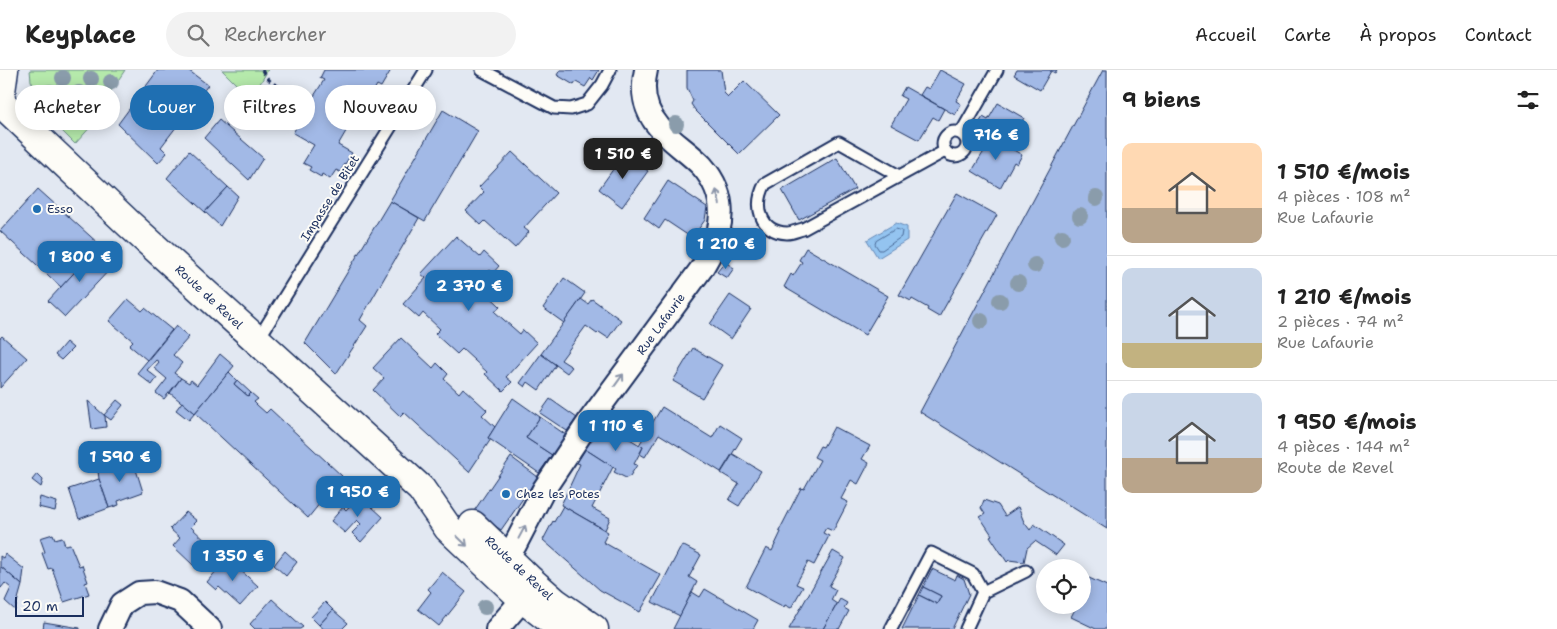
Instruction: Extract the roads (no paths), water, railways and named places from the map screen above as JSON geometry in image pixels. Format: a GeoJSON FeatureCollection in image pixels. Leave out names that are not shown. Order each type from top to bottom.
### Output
{"type":"FeatureCollection","features":[{"type":"Feature","properties":{"kind":"main road"},"geometry":{"type":"LineString","coordinates":[[0,100],[4,70]]}},
{"type":"Feature","properties":{"kind":"main road","name":"Route de Revel"},"geometry":{"type":"LineString","coordinates":[[0,100],[258,341],[421,489],[454,507],[498,563],[522,599],[562,629]]}},
{"type":"Feature","properties":{"kind":"main road","name":"Route de Revel"},"geometry":{"type":"LineString","coordinates":[[498,563],[530,580],[555,602],[594,629]]}},
{"type":"Feature","properties":{"kind":"street","name":"Rue Lafaurie"},"geometry":{"type":"LineString","coordinates":[[498,563],[515,545],[544,490],[590,420],[702,268],[712,251],[719,229],[721,210],[714,182],[702,165],[659,128],[649,111],[644,96],[646,70]]}},
{"type":"Feature","properties":{"kind":"street"},"geometry":{"type":"LineString","coordinates":[[110,629],[122,604],[139,593],[155,592],[180,601],[210,629]]}},
{"type":"Feature","properties":{"kind":"street"},"geometry":{"type":"LineString","coordinates":[[497,629],[522,599]]}},
{"type":"Feature","properties":{"kind":"lane","name":"Impasse de Bitet"},"geometry":{"type":"LineString","coordinates":[[258,341],[426,70]]}},
{"type":"Feature","properties":{"kind":"lane"},"geometry":{"type":"LineString","coordinates":[[482,70],[554,108],[571,109],[587,104],[602,85],[610,70]]}},
{"type":"Feature","properties":{"kind":"lane"},"geometry":{"type":"LineString","coordinates":[[961,133],[997,70]]}},
{"type":"Feature","properties":{"kind":"lane"},"geometry":{"type":"LineString","coordinates":[[951,131],[961,133],[967,140],[966,150],[958,156],[948,155],[945,151],[942,147],[944,137],[951,131]]}},
{"type":"Feature","properties":{"kind":"lane"},"geometry":{"type":"LineString","coordinates":[[899,176],[839,142],[765,184],[760,193],[758,205],[767,226],[789,233],[802,229],[945,151]]}},
{"type":"Feature","properties":{"kind":"lane"},"geometry":{"type":"LineString","coordinates":[[891,629],[931,554],[973,574],[983,592]]}},
{"type":"Feature","properties":{"kind":"lane"},"geometry":{"type":"LineString","coordinates":[[966,629],[983,592],[1026,571]]}},
{"type":"Feature","properties":{"kind":"water"},"geometry":{"type":"Polygon","coordinates":[[[896,223],[907,227],[907,240],[878,258],[867,240],[896,223]]]}},
{"type":"Feature","properties":{"kind":"place","name":"Esso"},"geometry":{"type":"Point","coordinates":[37,209]}},
{"type":"Feature","properties":{"kind":"place","name":"Chez les Potes"},"geometry":{"type":"Point","coordinates":[506,494]}}]}
